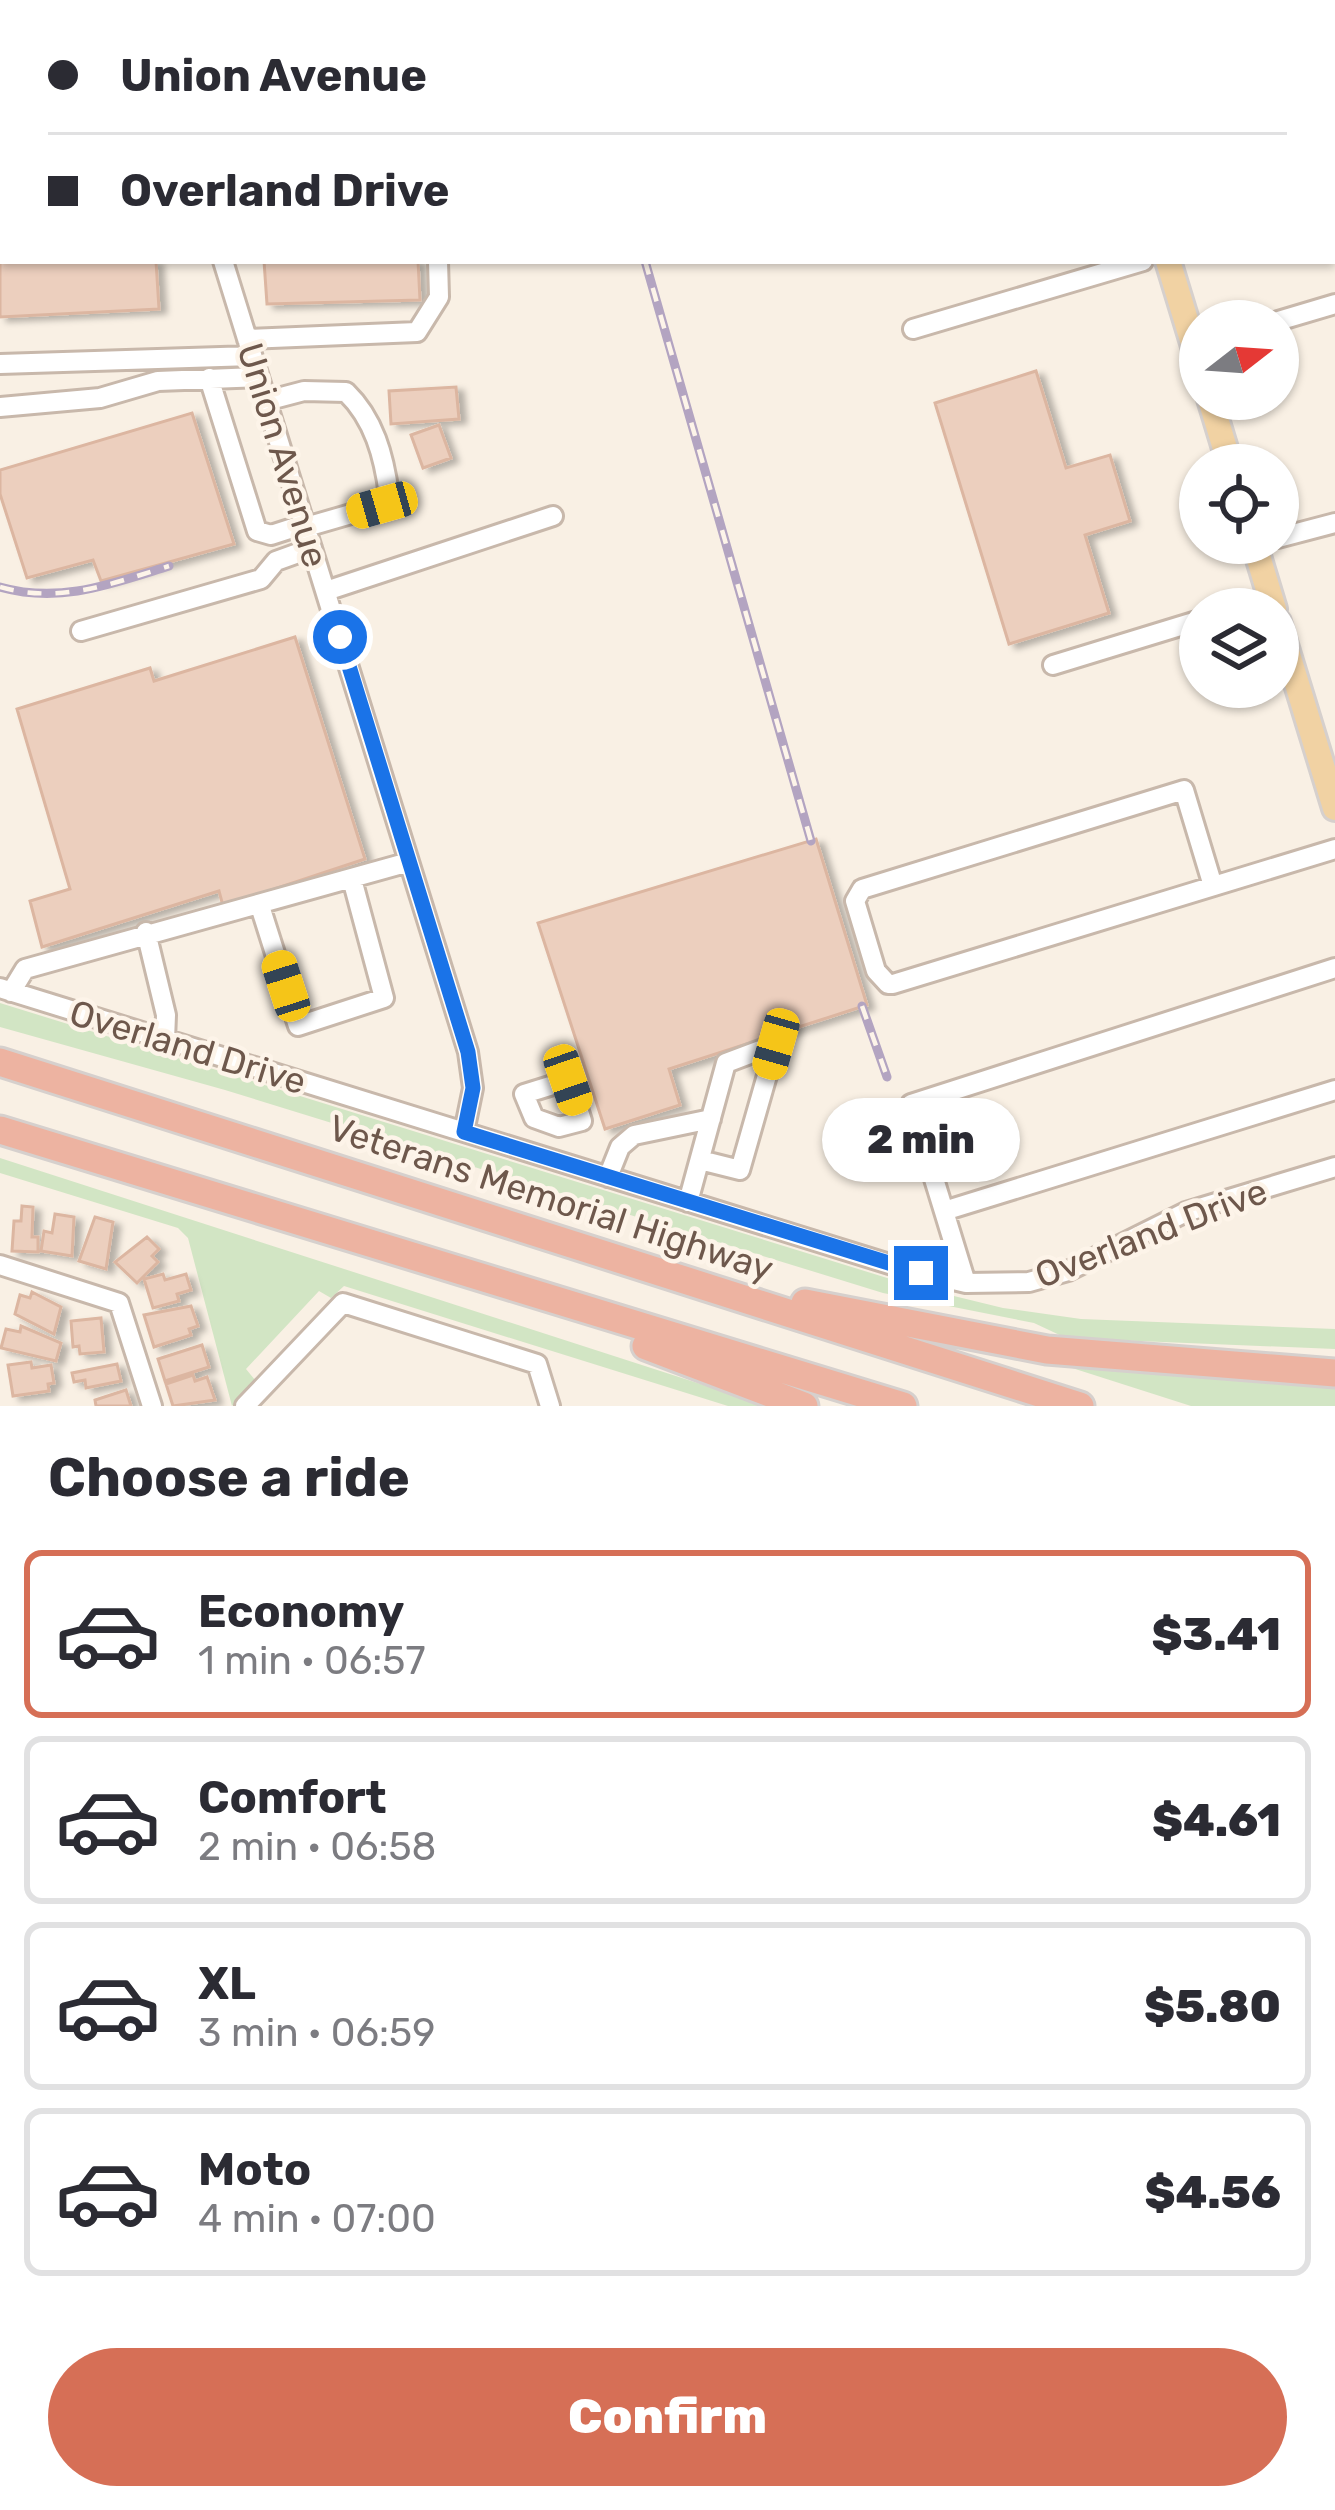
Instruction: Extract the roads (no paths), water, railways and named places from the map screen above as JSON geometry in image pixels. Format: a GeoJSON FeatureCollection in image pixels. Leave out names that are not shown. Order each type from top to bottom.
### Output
{"type":"FeatureCollection","features":[{"type":"Feature","properties":{"kind":"highway","name":"Veterans Memorial Highway"},"geometry":{"type":"LineString","coordinates":[[0,1062],[1080,1406]]}},
{"type":"Feature","properties":{"kind":"highway"},"geometry":{"type":"LineString","coordinates":[[0,1130],[903,1406]]}},
{"type":"Feature","properties":{"kind":"highway"},"geometry":{"type":"LineString","coordinates":[[429,1263],[804,1406]]}},
{"type":"Feature","properties":{"kind":"highway"},"geometry":{"type":"LineString","coordinates":[[701,1284],[1046,1350],[1335,1373]]}},
{"type":"Feature","properties":{"kind":"main road"},"geometry":{"type":"LineString","coordinates":[[1169,264],[1181,300]]}},
{"type":"Feature","properties":{"kind":"main road"},"geometry":{"type":"LineString","coordinates":[[1299,689],[1334,800]]}},
{"type":"Feature","properties":{"kind":"street","name":"Union Avenue"},"geometry":{"type":"LineString","coordinates":[[224,264],[472,1071],[464,1132]]}},
{"type":"Feature","properties":{"kind":"street"},"geometry":{"type":"LineString","coordinates":[[0,364],[417,332],[440,298],[438,264]]}},
{"type":"Feature","properties":{"kind":"street"},"geometry":{"type":"LineString","coordinates":[[914,329],[1133,264]]}},
{"type":"Feature","properties":{"kind":"street"},"geometry":{"type":"LineString","coordinates":[[1299,315],[1335,304]]}},
{"type":"Feature","properties":{"kind":"street"},"geometry":{"type":"LineString","coordinates":[[0,407],[100,398],[158,381],[259,377]]}},
{"type":"Feature","properties":{"kind":"street"},"geometry":{"type":"LineString","coordinates":[[208,378],[257,531],[271,536],[382,505],[389,495],[386,467],[365,410],[346,392],[304,391],[266,401]]}},
{"type":"Feature","properties":{"kind":"street"},"geometry":{"type":"LineString","coordinates":[[326,592],[554,516]]}},
{"type":"Feature","properties":{"kind":"street"},"geometry":{"type":"LineString","coordinates":[[1299,532],[1335,523]]}},
{"type":"Feature","properties":{"kind":"street"},"geometry":{"type":"LineString","coordinates":[[81,631],[261,580],[276,561],[312,548]]}},
{"type":"Feature","properties":{"kind":"street"},"geometry":{"type":"LineString","coordinates":[[1053,665],[1179,626]]}},
{"type":"Feature","properties":{"kind":"street"},"geometry":{"type":"LineString","coordinates":[[1213,886],[1184,790],[862,889],[856,908],[883,983],[1213,886],[1335,849]]}},
{"type":"Feature","properties":{"kind":"street"},"geometry":{"type":"LineString","coordinates":[[5,990],[25,969],[409,862]]}},
{"type":"Feature","properties":{"kind":"street"},"geometry":{"type":"LineString","coordinates":[[260,906],[298,1025],[384,998],[352,879]]}},
{"type":"Feature","properties":{"kind":"street"},"geometry":{"type":"LineString","coordinates":[[146,932],[166,1015],[165,1040]]}},
{"type":"Feature","properties":{"kind":"street"},"geometry":{"type":"LineString","coordinates":[[966,1282],[910,1103],[1335,968]]}},
{"type":"Feature","properties":{"kind":"street","name":"Overland Drive"},"geometry":{"type":"LineString","coordinates":[[5,990],[608,1178],[966,1282],[1010,1284],[1048,1277],[1171,1218],[1335,1167]]}},
{"type":"Feature","properties":{"kind":"street"},"geometry":{"type":"LineString","coordinates":[[688,1202],[726,1063],[776,1044],[740,1170],[700,1160]]}},
{"type":"Feature","properties":{"kind":"street"},"geometry":{"type":"LineString","coordinates":[[944,1211],[1335,1090]]}},
{"type":"Feature","properties":{"kind":"street"},"geometry":{"type":"LineString","coordinates":[[608,1178],[620,1147],[634,1135],[711,1119]]}},
{"type":"Feature","properties":{"kind":"street"},"geometry":{"type":"LineString","coordinates":[[539,1156],[551,1125]]}},
{"type":"Feature","properties":{"kind":"street"},"geometry":{"type":"LineString","coordinates":[[2,1271],[119,1303],[152,1406]]}},
{"type":"Feature","properties":{"kind":"street"},"geometry":{"type":"LineString","coordinates":[[245,1406],[343,1303],[537,1364],[550,1406]]}},
{"type":"Feature","properties":{"kind":"railway"},"geometry":{"type":"LineString","coordinates":[[646,264],[811,841]]}},
{"type":"Feature","properties":{"kind":"railway"},"geometry":{"type":"LineString","coordinates":[[0,587],[65,593],[169,566]]}},
{"type":"Feature","properties":{"kind":"railway"},"geometry":{"type":"LineString","coordinates":[[862,1006],[887,1077]]}}]}
